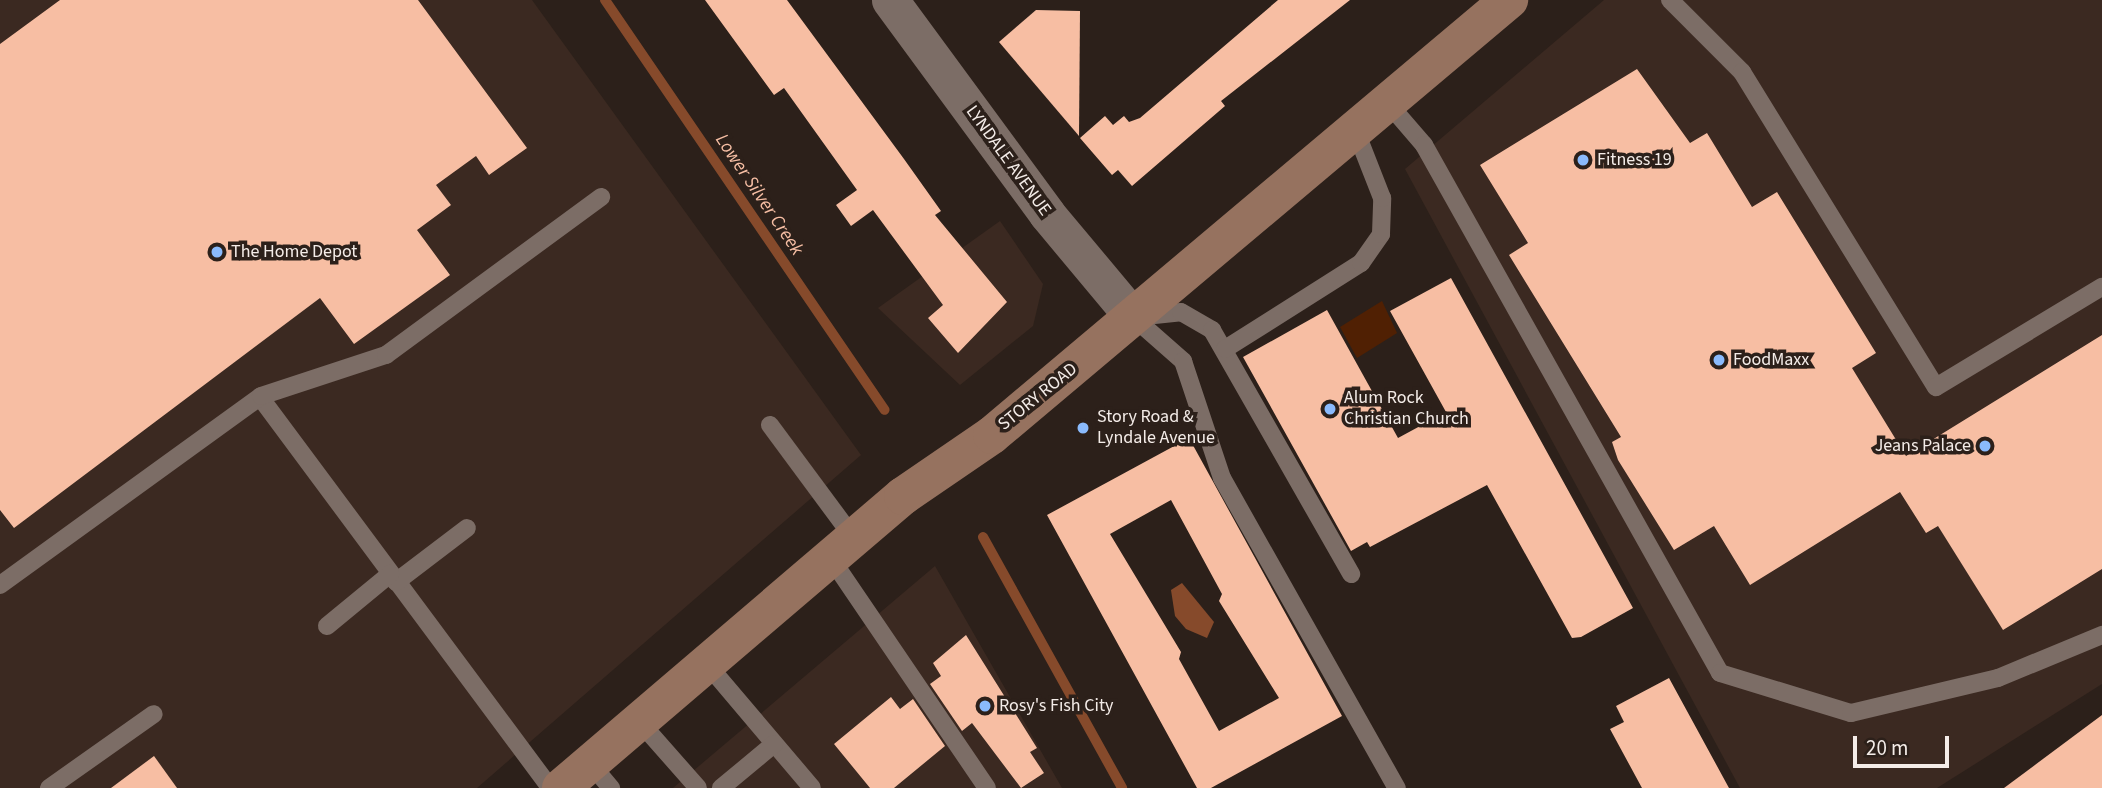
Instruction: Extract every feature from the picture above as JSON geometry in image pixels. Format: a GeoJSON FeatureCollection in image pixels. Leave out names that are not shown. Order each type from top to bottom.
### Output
{"type":"FeatureCollection","features":[{"type":"Feature","properties":{"kind":"main road","name":"STORY ROAD"},"geometry":{"type":"LineString","coordinates":[[561,788],[601,776],[639,721],[842,547],[985,440],[1509,0]]}},
{"type":"Feature","properties":{"kind":"street","name":"LYNDALE AVENUE"},"geometry":{"type":"LineString","coordinates":[[907,7],[1048,214],[1133,317]]}},
{"type":"Feature","properties":{"kind":"lane"},"geometry":{"type":"LineString","coordinates":[[1670,0],[1742,72],[1936,387],[2102,287]]}},
{"type":"Feature","properties":{"kind":"lane"},"geometry":{"type":"LineString","coordinates":[[1388,102],[1424,145],[1720,673],[1851,713],[1998,678],[2102,635]]}},
{"type":"Feature","properties":{"kind":"lane"},"geometry":{"type":"LineString","coordinates":[[1225,349],[1361,263],[1381,234],[1381,198],[1355,129]]}},
{"type":"Feature","properties":{"kind":"lane"},"geometry":{"type":"LineString","coordinates":[[0,585],[260,397],[386,355],[601,197]]}},
{"type":"Feature","properties":{"kind":"lane"},"geometry":{"type":"LineString","coordinates":[[1133,317],[1181,312],[1212,330],[1351,574]]}},
{"type":"Feature","properties":{"kind":"lane"},"geometry":{"type":"LineString","coordinates":[[1133,317],[1183,360],[1222,478],[1397,788]]}},
{"type":"Feature","properties":{"kind":"lane"},"geometry":{"type":"LineString","coordinates":[[260,397],[551,788]]}},
{"type":"Feature","properties":{"kind":"lane"},"geometry":{"type":"LineString","coordinates":[[770,425],[987,788]]}},
{"type":"Feature","properties":{"kind":"lane"},"geometry":{"type":"LineString","coordinates":[[327,626],[467,528]]}},
{"type":"Feature","properties":{"kind":"lane"},"geometry":{"type":"LineString","coordinates":[[707,664],[812,788]]}},
{"type":"Feature","properties":{"kind":"lane"},"geometry":{"type":"LineString","coordinates":[[49,788],[154,714]]}},
{"type":"Feature","properties":{"kind":"lane"},"geometry":{"type":"LineString","coordinates":[[639,721],[698,788]]}},
{"type":"Feature","properties":{"kind":"lane"},"geometry":{"type":"LineString","coordinates":[[721,788],[774,744]]}},
{"type":"Feature","properties":{"kind":"shaded area"},"geometry":{"type":"Polygon","coordinates":[[[0,0],[532,0],[861,455],[477,788],[0,788],[0,0]]]}},
{"type":"Feature","properties":{"kind":"shaded area"},"geometry":{"type":"Polygon","coordinates":[[[1604,0],[2102,0],[2102,684],[1937,788],[1740,788],[1405,169],[1604,0]]]}},
{"type":"Feature","properties":{"kind":"shaded area"},"geometry":{"type":"Polygon","coordinates":[[[1000,221],[1043,284],[1033,326],[960,385],[878,308],[1000,221]]]}},
{"type":"Feature","properties":{"kind":"shaded area"},"geometry":{"type":"Polygon","coordinates":[[[1382,301],[1397,333],[1357,358],[1340,327],[1382,301]]]}},
{"type":"Feature","properties":{"kind":"shaded area"},"geometry":{"type":"Polygon","coordinates":[[[935,566],[1062,788],[673,788],[935,566]]]}},
{"type":"Feature","properties":{"kind":"shaded area"},"geometry":{"type":"Polygon","coordinates":[[[1182,583],[1214,622],[1207,638],[1186,629],[1175,616],[1171,590],[1182,583]]]}},
{"type":"Feature","properties":{"kind":"building","name":"The Home Depot"},"geometry":{"type":"Polygon","coordinates":[[[60,0],[418,0],[527,148],[489,175],[476,156],[436,185],[451,205],[417,230],[450,275],[354,344],[320,298],[14,528],[0,510],[0,44],[60,0]]]}},
{"type":"Feature","properties":{"kind":"building"},"geometry":{"type":"Polygon","coordinates":[[[705,0],[787,0],[941,211],[935,215],[1007,302],[958,353],[928,318],[943,305],[873,210],[851,226],[836,205],[857,190],[784,88],[774,95],[705,0]]]}},
{"type":"Feature","properties":{"kind":"building"},"geometry":{"type":"Polygon","coordinates":[[[1278,0],[1350,0],[1221,101],[1225,106],[1132,186],[1118,170],[1112,175],[1080,138],[1105,116],[1113,125],[1124,116],[1129,122],[1140,118],[1278,0]]]}},
{"type":"Feature","properties":{"kind":"building"},"geometry":{"type":"Polygon","coordinates":[[[1036,10],[1080,11],[1079,136],[999,42],[1036,10]]]}},
{"type":"Feature","properties":{"kind":"building","name":"FoodMaxx"},"geometry":{"type":"Polygon","coordinates":[[[1637,69],[1690,143],[1707,133],[1752,207],[1777,192],[1876,353],[1852,368],[1906,456],[2102,335],[2102,569],[2003,630],[1938,526],[1926,533],[1900,492],[1750,585],[1714,526],[1674,550],[1618,460],[1612,442],[1621,437],[1509,255],[1528,243],[1480,165],[1637,69]]]}},
{"type":"Feature","properties":{"kind":"building"},"geometry":{"type":"Polygon","coordinates":[[[1451,278],[1633,608],[1581,637],[1572,638],[1487,485],[1370,547],[1367,542],[1351,551],[1243,357],[1327,310],[1398,438],[1446,412],[1390,311],[1451,278]]]}},
{"type":"Feature","properties":{"kind":"building"},"geometry":{"type":"Polygon","coordinates":[[[1189,438],[1342,716],[1211,788],[1197,788],[1047,515],[1189,438]],[[1171,500],[1110,534],[1181,652],[1179,659],[1219,731],[1279,698],[1219,601],[1222,594],[1171,500]]]}},
{"type":"Feature","properties":{"kind":"building","name":"Rosy's Fish City"},"geometry":{"type":"Polygon","coordinates":[[[966,635],[1037,748],[1030,752],[1044,773],[1021,788],[972,723],[962,731],[930,684],[941,676],[933,663],[966,635]]]}},
{"type":"Feature","properties":{"kind":"building"},"geometry":{"type":"Polygon","coordinates":[[[1669,678],[1729,788],[1642,788],[1610,729],[1624,722],[1616,706],[1669,678]]]}},
{"type":"Feature","properties":{"kind":"building"},"geometry":{"type":"Polygon","coordinates":[[[891,697],[900,709],[913,699],[945,746],[894,788],[870,788],[834,744],[891,697]]]}},
{"type":"Feature","properties":{"kind":"building"},"geometry":{"type":"Polygon","coordinates":[[[2102,715],[2102,788],[2004,788],[2102,715]]]}},
{"type":"Feature","properties":{"kind":"building"},"geometry":{"type":"Polygon","coordinates":[[[154,756],[177,788],[111,788],[154,756]]]}},
{"type":"Feature","properties":{"kind":"waterway","name":"Lower Silver Creek"},"geometry":{"type":"LineString","coordinates":[[605,0],[885,410]]}},
{"type":"Feature","properties":{"kind":"waterway","name":"Lower Silver Creek"},"geometry":{"type":"LineString","coordinates":[[983,537],[1122,788]]}},
{"type":"Feature","properties":{"kind":"place","name":"Fitness 19"},"geometry":{"type":"Point","coordinates":[1583,160]}},
{"type":"Feature","properties":{"kind":"place","name":"The Home Depot"},"geometry":{"type":"Point","coordinates":[217,252]}},
{"type":"Feature","properties":{"kind":"place","name":"FoodMaxx"},"geometry":{"type":"Point","coordinates":[1719,360]}},
{"type":"Feature","properties":{"kind":"place","name":"Alum Rock Christian Church"},"geometry":{"type":"Point","coordinates":[1330,409]}},
{"type":"Feature","properties":{"kind":"place","name":"Story Road & Lyndale Avenue"},"geometry":{"type":"Point","coordinates":[1083,428]}},
{"type":"Feature","properties":{"kind":"place","name":"Jeans Palace"},"geometry":{"type":"Point","coordinates":[1985,446]}},
{"type":"Feature","properties":{"kind":"place","name":"Rosy's Fish City"},"geometry":{"type":"Point","coordinates":[985,706]}}]}
